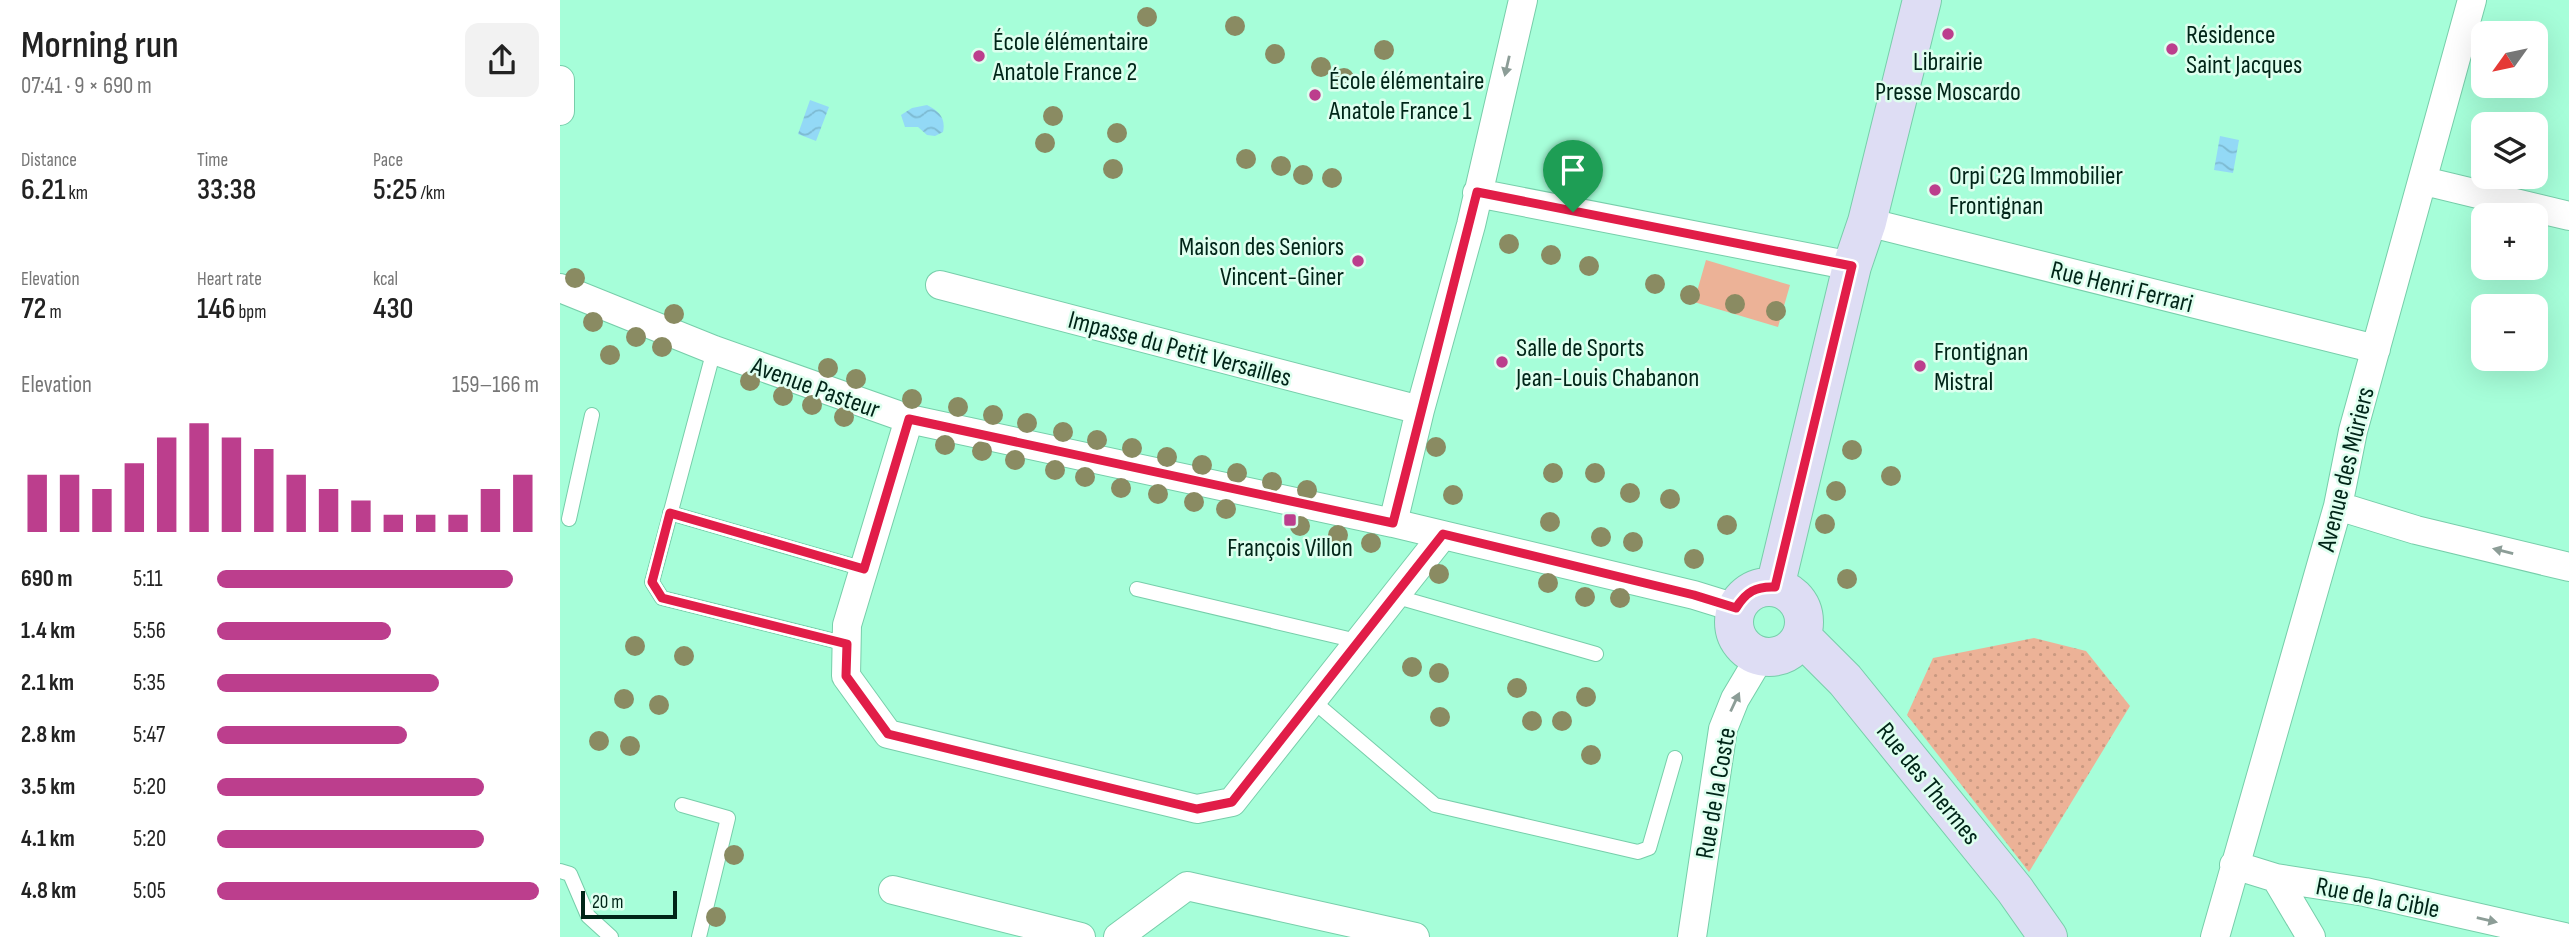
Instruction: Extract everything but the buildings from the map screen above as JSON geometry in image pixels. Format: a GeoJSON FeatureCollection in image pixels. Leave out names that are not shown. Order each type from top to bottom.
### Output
{"type":"FeatureCollection","features":[{"type":"Feature","properties":{"kind":"main road"},"geometry":{"type":"LineString","coordinates":[[1775,587],[1852,266],[1867,222],[1922,0]]}},
{"type":"Feature","properties":{"kind":"main road"},"geometry":{"type":"LineString","coordinates":[[1763,586],[1775,587],[1794,596],[1804,615],[1802,637],[1785,654],[1760,657],[1746,650],[1737,638],[1733,623],[1736,608],[1742,598],[1752,590],[1763,586]]}},
{"type":"Feature","properties":{"kind":"main road","name":"Rue des Thermes"},"geometry":{"type":"LineString","coordinates":[[1802,637],[1845,680],[2015,890],[2048,937]]}},
{"type":"Feature","properties":{"kind":"street"},"geometry":{"type":"LineString","coordinates":[[1393,523],[1523,0]]}},
{"type":"Feature","properties":{"kind":"street","name":"Avenue des Mûriers"},"geometry":{"type":"LineString","coordinates":[[2215,937],[2338,506],[2353,431],[2472,0]]}},
{"type":"Feature","properties":{"kind":"street"},"geometry":{"type":"LineString","coordinates":[[560,79],[560,111]]}},
{"type":"Feature","properties":{"kind":"street"},"geometry":{"type":"LineString","coordinates":[[2424,181],[2569,216]]}},
{"type":"Feature","properties":{"kind":"street"},"geometry":{"type":"LineString","coordinates":[[1477,192],[1852,266]]}},
{"type":"Feature","properties":{"kind":"street","name":"Rue Henri Ferrari"},"geometry":{"type":"LineString","coordinates":[[1867,222],[2376,349]]}},
{"type":"Feature","properties":{"kind":"street","name":"Impasse du Petit Versailles"},"geometry":{"type":"LineString","coordinates":[[940,285],[1420,410]]}},
{"type":"Feature","properties":{"kind":"street","name":"Avenue Pasteur"},"geometry":{"type":"LineString","coordinates":[[560,288],[714,350],[909,419],[1443,534],[1694,595],[1736,608]]}},
{"type":"Feature","properties":{"kind":"street"},"geometry":{"type":"LineString","coordinates":[[909,419],[847,625],[846,676],[888,734],[1197,809],[1232,802],[1443,534]]}},
{"type":"Feature","properties":{"kind":"street"},"geometry":{"type":"LineString","coordinates":[[2338,506],[2416,530],[2569,568]]}},
{"type":"Feature","properties":{"kind":"street","name":"Rue de la Coste"},"geometry":{"type":"LineString","coordinates":[[1692,937],[1723,729],[1735,699],[1760,657]]}},
{"type":"Feature","properties":{"kind":"street","name":"Rue de la Cible"},"geometry":{"type":"LineString","coordinates":[[2234,865],[2276,878],[2365,892],[2564,937]]}},
{"type":"Feature","properties":{"kind":"street"},"geometry":{"type":"LineString","coordinates":[[2276,878],[2311,937]]}},
{"type":"Feature","properties":{"kind":"street"},"geometry":{"type":"LineString","coordinates":[[1118,937],[1188,886],[1415,937]]}},
{"type":"Feature","properties":{"kind":"street"},"geometry":{"type":"LineString","coordinates":[[893,890],[1081,937]]}},
{"type":"Feature","properties":{"kind":"lane"},"geometry":{"type":"LineString","coordinates":[[714,350],[652,582],[662,598],[847,644]]}},
{"type":"Feature","properties":{"kind":"lane"},"geometry":{"type":"LineString","coordinates":[[569,519],[592,415]]}},
{"type":"Feature","properties":{"kind":"lane"},"geometry":{"type":"LineString","coordinates":[[670,513],[864,569]]}},
{"type":"Feature","properties":{"kind":"lane"},"geometry":{"type":"LineString","coordinates":[[1137,589],[1357,641]]}},
{"type":"Feature","properties":{"kind":"lane"},"geometry":{"type":"LineString","coordinates":[[1394,596],[1596,654]]}},
{"type":"Feature","properties":{"kind":"lane"},"geometry":{"type":"LineString","coordinates":[[1312,701],[1435,806],[1638,852],[1649,848],[1675,758]]}},
{"type":"Feature","properties":{"kind":"lane"},"geometry":{"type":"LineString","coordinates":[[682,805],[728,818],[699,937]]}},
{"type":"Feature","properties":{"kind":"lane"},"geometry":{"type":"LineString","coordinates":[[560,871],[570,874],[588,915],[611,937]]}},
{"type":"Feature","properties":{"kind":"shaded area"},"geometry":{"type":"Polygon","coordinates":[[[1706,260],[1790,285],[1778,327],[1694,302],[1706,260]]]}},
{"type":"Feature","properties":{"kind":"shaded area"},"geometry":{"type":"Polygon","coordinates":[[[2034,638],[2086,651],[2130,706],[2029,872],[1907,715],[1933,658],[2034,638]]]}},
{"type":"Feature","properties":{"kind":"water"},"geometry":{"type":"Polygon","coordinates":[[[810,100],[829,107],[816,141],[798,134],[810,100]]]}},
{"type":"Feature","properties":{"kind":"water"},"geometry":{"type":"Polygon","coordinates":[[[927,105],[938,112],[942,119],[943,132],[935,136],[927,135],[918,127],[905,127],[901,115],[912,108],[927,105]]]}},
{"type":"Feature","properties":{"kind":"water"},"geometry":{"type":"Polygon","coordinates":[[[2220,136],[2239,140],[2233,173],[2214,170],[2220,136]]]}},
{"type":"Feature","properties":{"kind":"place","name":"Librairie Presse Moscardo"},"geometry":{"type":"Point","coordinates":[1948,34]}},
{"type":"Feature","properties":{"kind":"place","name":"Résidence Saint Jacques"},"geometry":{"type":"Point","coordinates":[2172,49]}},
{"type":"Feature","properties":{"kind":"place","name":"École élémentaire Anatole France 2"},"geometry":{"type":"Point","coordinates":[979,56]}},
{"type":"Feature","properties":{"kind":"place","name":"École élémentaire Anatole France 1"},"geometry":{"type":"Point","coordinates":[1315,95]}},
{"type":"Feature","properties":{"kind":"place","name":"Orpi C2G Immobilier Frontignan"},"geometry":{"type":"Point","coordinates":[1935,190]}},
{"type":"Feature","properties":{"kind":"place","name":"Maison des Seniors Vincent-Giner"},"geometry":{"type":"Point","coordinates":[1358,261]}},
{"type":"Feature","properties":{"kind":"place","name":"Salle de Sports Jean-Louis Chabanon"},"geometry":{"type":"Point","coordinates":[1502,362]}},
{"type":"Feature","properties":{"kind":"place","name":"Frontignan Mistral"},"geometry":{"type":"Point","coordinates":[1920,366]}},
{"type":"Feature","properties":{"kind":"place","name":"François Villon"},"geometry":{"type":"Point","coordinates":[1290,520]}},
{"type":"Feature","properties":{"kind":"route"},"geometry":{"type":"LineString","coordinates":[[1477,192],[1573,212],[1852,266],[1775,587],[1763,586],[1752,590],[1742,598],[1736,608],[1694,595],[1443,534],[1232,802],[1197,809],[888,734],[846,676],[847,644],[662,598],[652,582],[670,513],[864,569],[909,419],[1393,523],[1420,410],[1471,225],[1477,192]]}}]}
